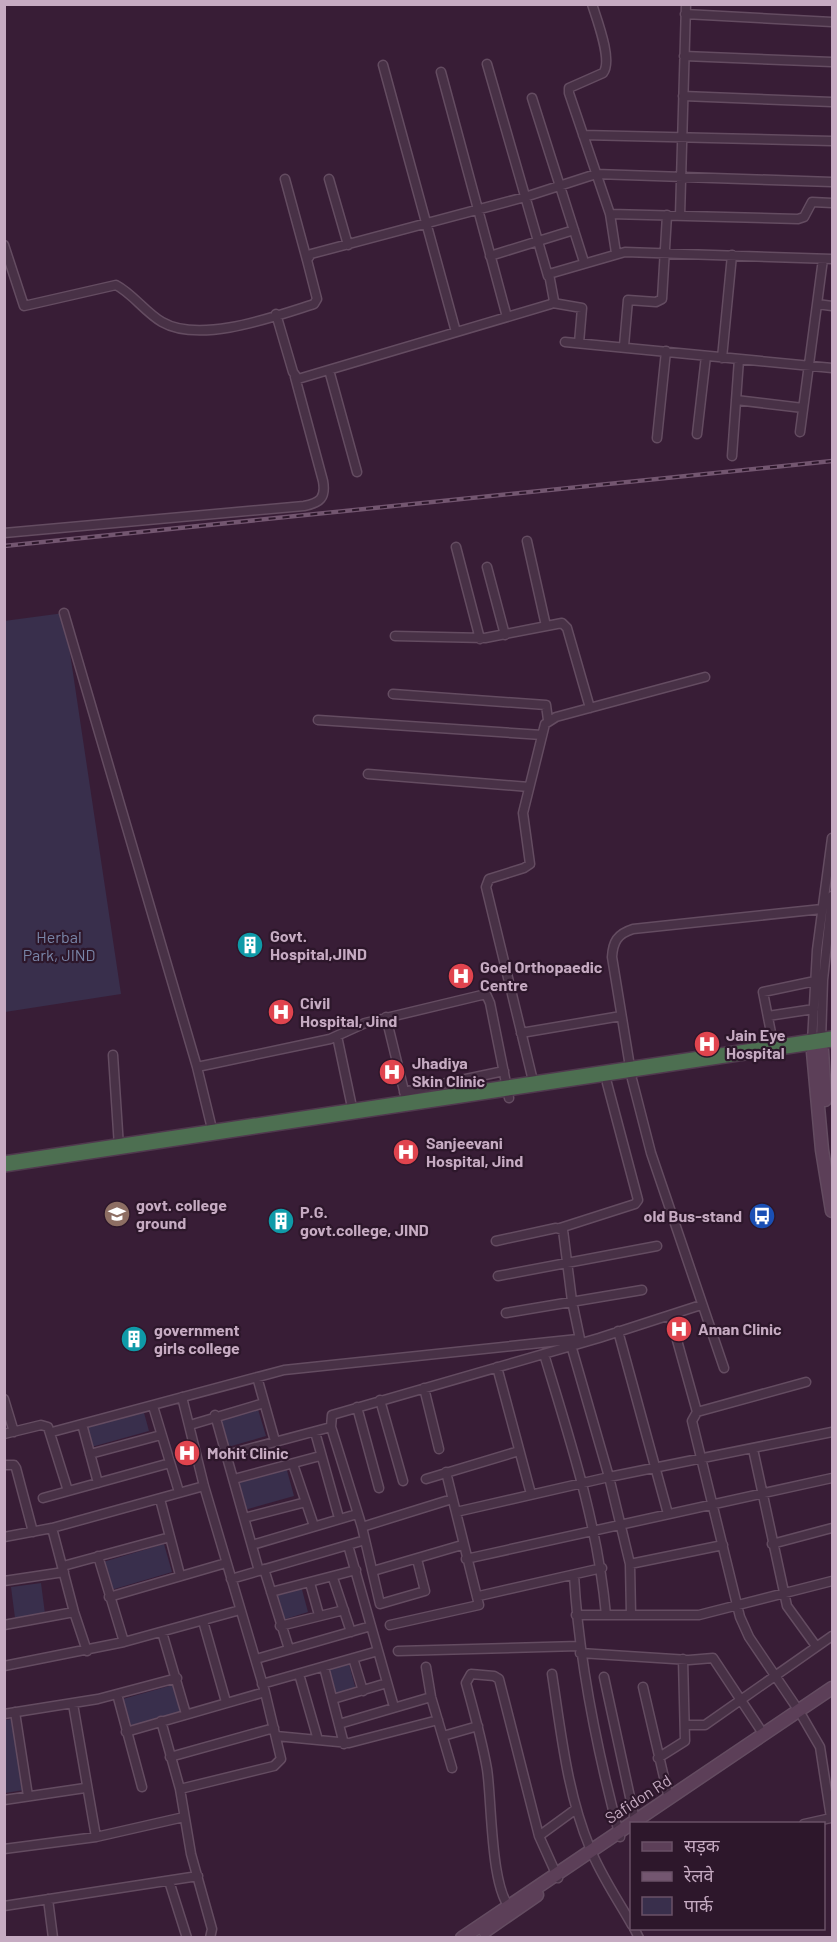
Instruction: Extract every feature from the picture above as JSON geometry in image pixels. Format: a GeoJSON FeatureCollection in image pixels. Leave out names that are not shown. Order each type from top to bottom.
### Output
{"type":"FeatureCollection","features":[{"type":"Feature","properties":{"kind":"highway"},"geometry":{"type":"LineString","coordinates":[[4,1173],[508,1094],[606,1083],[631,1075],[774,1048],[822,1046]]}},
{"type":"Feature","properties":{"kind":"highway"},"geometry":{"type":"LineString","coordinates":[[4,1164],[353,1112],[406,1098],[508,1094],[534,1085],[631,1075],[822,1046]]}},
{"type":"Feature","properties":{"kind":"main road"},"geometry":{"type":"LineString","coordinates":[[822,1046],[832,1174]]}},
{"type":"Feature","properties":{"kind":"main road"},"geometry":{"type":"LineString","coordinates":[[822,1046],[822,1150],[832,1211]]}},
{"type":"Feature","properties":{"kind":"main road","name":"Safidon Rd"},"geometry":{"type":"LineString","coordinates":[[639,1822],[801,1713],[832,1688]]}},
{"type":"Feature","properties":{"kind":"main road","name":"Safidon Rd"},"geometry":{"type":"LineString","coordinates":[[639,1822],[764,1735],[832,1695]]}},
{"type":"Feature","properties":{"kind":"main road","name":"Safidon Rd"},"geometry":{"type":"LineString","coordinates":[[475,1938],[511,1909],[630,1828]]}},
{"type":"Feature","properties":{"kind":"main road","name":"Safidon Rd"},"geometry":{"type":"LineString","coordinates":[[462,1938],[511,1909]]}},
{"type":"Feature","properties":{"kind":"street"},"geometry":{"type":"LineString","coordinates":[[592,4],[608,64],[603,73],[569,88],[610,214],[615,252]]}},
{"type":"Feature","properties":{"kind":"street"},"geometry":{"type":"LineString","coordinates":[[680,216],[686,4]]}},
{"type":"Feature","properties":{"kind":"street"},"geometry":{"type":"LineString","coordinates":[[686,14],[832,22]]}},
{"type":"Feature","properties":{"kind":"street"},"geometry":{"type":"LineString","coordinates":[[684,56],[832,62]]}},
{"type":"Feature","properties":{"kind":"street"},"geometry":{"type":"LineString","coordinates":[[487,64],[548,276],[553,303]]}},
{"type":"Feature","properties":{"kind":"street"},"geometry":{"type":"LineString","coordinates":[[383,65],[456,332]]}},
{"type":"Feature","properties":{"kind":"street"},"geometry":{"type":"LineString","coordinates":[[441,72],[507,317]]}},
{"type":"Feature","properties":{"kind":"street"},"geometry":{"type":"LineString","coordinates":[[683,96],[832,102]]}},
{"type":"Feature","properties":{"kind":"street"},"geometry":{"type":"LineString","coordinates":[[531,98],[584,262]]}},
{"type":"Feature","properties":{"kind":"street"},"geometry":{"type":"LineString","coordinates":[[583,135],[832,141]]}},
{"type":"Feature","properties":{"kind":"street"},"geometry":{"type":"LineString","coordinates":[[307,260],[311,254],[525,197],[596,174],[832,182]]}},
{"type":"Feature","properties":{"kind":"street"},"geometry":{"type":"LineString","coordinates":[[4,245],[22,304],[27,307],[112,285],[119,287],[156,319],[186,330],[209,331],[316,302],[285,179]]}},
{"type":"Feature","properties":{"kind":"street"},"geometry":{"type":"LineString","coordinates":[[329,179],[348,245]]}},
{"type":"Feature","properties":{"kind":"street"},"geometry":{"type":"LineString","coordinates":[[610,214],[798,219],[804,217],[812,202],[832,202]]}},
{"type":"Feature","properties":{"kind":"street"},"geometry":{"type":"LineString","coordinates":[[624,346],[627,302],[632,299],[656,302],[662,299],[667,215]]}},
{"type":"Feature","properties":{"kind":"street"},"geometry":{"type":"LineString","coordinates":[[490,256],[574,230]]}},
{"type":"Feature","properties":{"kind":"street"},"geometry":{"type":"LineString","coordinates":[[548,276],[552,272],[615,252],[828,259],[817,304],[800,432]]}},
{"type":"Feature","properties":{"kind":"street"},"geometry":{"type":"LineString","coordinates":[[722,358],[732,255]]}},
{"type":"Feature","properties":{"kind":"street"},"geometry":{"type":"LineString","coordinates":[[296,377],[302,378],[553,303],[582,308],[579,343]]}},
{"type":"Feature","properties":{"kind":"street"},"geometry":{"type":"LineString","coordinates":[[817,304],[832,306]]}},
{"type":"Feature","properties":{"kind":"street"},"geometry":{"type":"LineString","coordinates":[[4,533],[303,506],[320,501],[324,496],[323,481],[296,377],[276,314]]}},
{"type":"Feature","properties":{"kind":"street"},"geometry":{"type":"LineString","coordinates":[[565,342],[832,368]]}},
{"type":"Feature","properties":{"kind":"street"},"geometry":{"type":"LineString","coordinates":[[657,438],[666,351]]}},
{"type":"Feature","properties":{"kind":"street"},"geometry":{"type":"LineString","coordinates":[[697,434],[706,356]]}},
{"type":"Feature","properties":{"kind":"street"},"geometry":{"type":"LineString","coordinates":[[732,456],[739,359]]}},
{"type":"Feature","properties":{"kind":"street"},"geometry":{"type":"LineString","coordinates":[[329,370],[357,472]]}},
{"type":"Feature","properties":{"kind":"street"},"geometry":{"type":"LineString","coordinates":[[736,400],[803,408]]}},
{"type":"Feature","properties":{"kind":"street"},"geometry":{"type":"LineString","coordinates":[[527,541],[546,626]]}},
{"type":"Feature","properties":{"kind":"street"},"geometry":{"type":"LineString","coordinates":[[456,547],[480,639]]}},
{"type":"Feature","properties":{"kind":"street"},"geometry":{"type":"LineString","coordinates":[[487,567],[505,635]]}},
{"type":"Feature","properties":{"kind":"street"},"geometry":{"type":"LineString","coordinates":[[64,613],[197,1067],[213,1133]]}},
{"type":"Feature","properties":{"kind":"street"},"geometry":{"type":"LineString","coordinates":[[395,636],[480,639],[565,624],[590,708]]}},
{"type":"Feature","properties":{"kind":"street"},"geometry":{"type":"LineString","coordinates":[[548,720],[705,676]]}},
{"type":"Feature","properties":{"kind":"street"},"geometry":{"type":"LineString","coordinates":[[393,694],[546,705],[548,720],[542,735],[522,819],[530,864],[489,879],[486,887],[534,1085]]}},
{"type":"Feature","properties":{"kind":"street"},"geometry":{"type":"LineString","coordinates":[[318,720],[542,735]]}},
{"type":"Feature","properties":{"kind":"street"},"geometry":{"type":"LineString","coordinates":[[368,774],[529,787]]}},
{"type":"Feature","properties":{"kind":"street"},"geometry":{"type":"LineString","coordinates":[[822,1046],[814,1009],[815,981],[825,950],[822,909],[832,838]]}},
{"type":"Feature","properties":{"kind":"street"},"geometry":{"type":"LineString","coordinates":[[822,1046],[825,950],[832,897]]}},
{"type":"Feature","properties":{"kind":"street"},"geometry":{"type":"LineString","coordinates":[[724,1368],[651,1153],[631,1075],[612,957],[616,939],[624,932],[822,909]]}},
{"type":"Feature","properties":{"kind":"street"},"geometry":{"type":"LineString","coordinates":[[774,1048],[765,990],[815,981]]}},
{"type":"Feature","properties":{"kind":"street"},"geometry":{"type":"LineString","coordinates":[[197,1067],[337,1036],[358,1025],[386,1017],[486,994],[490,1003],[508,1094]]}},
{"type":"Feature","properties":{"kind":"street"},"geometry":{"type":"LineString","coordinates":[[768,1016],[814,1009]]}},
{"type":"Feature","properties":{"kind":"street"},"geometry":{"type":"LineString","coordinates":[[521,1033],[621,1016]]}},
{"type":"Feature","properties":{"kind":"street"},"geometry":{"type":"LineString","coordinates":[[386,1017],[406,1098],[504,1071]]}},
{"type":"Feature","properties":{"kind":"street"},"geometry":{"type":"LineString","coordinates":[[337,1036],[353,1112]]}},
{"type":"Feature","properties":{"kind":"street"},"geometry":{"type":"LineString","coordinates":[[113,1055],[119,1147]]}},
{"type":"Feature","properties":{"kind":"street"},"geometry":{"type":"LineString","coordinates":[[496,1241],[560,1228],[635,1204],[638,1200],[606,1083]]}},
{"type":"Feature","properties":{"kind":"street"},"geometry":{"type":"LineString","coordinates":[[560,1228],[580,1339]]}},
{"type":"Feature","properties":{"kind":"street"},"geometry":{"type":"LineString","coordinates":[[498,1276],[657,1246]]}},
{"type":"Feature","properties":{"kind":"street"},"geometry":{"type":"LineString","coordinates":[[506,1313],[642,1290]]}},
{"type":"Feature","properties":{"kind":"street"},"geometry":{"type":"LineString","coordinates":[[417,1559],[425,1591],[380,1604],[362,1527],[331,1428],[332,1415],[599,1338],[701,1305]]}},
{"type":"Feature","properties":{"kind":"street"},"geometry":{"type":"LineString","coordinates":[[670,1315],[698,1412]]}},
{"type":"Feature","properties":{"kind":"street"},"geometry":{"type":"LineString","coordinates":[[618,1331],[668,1514]]}},
{"type":"Feature","properties":{"kind":"street"},"geometry":{"type":"LineString","coordinates":[[52,1432],[257,1377],[303,1368],[599,1338]]}},
{"type":"Feature","properties":{"kind":"street"},"geometry":{"type":"LineString","coordinates":[[571,1345],[609,1477],[630,1564],[631,1616]]}},
{"type":"Feature","properties":{"kind":"street"},"geometry":{"type":"LineString","coordinates":[[544,1354],[583,1484],[594,1530],[602,1568],[606,1615]]}},
{"type":"Feature","properties":{"kind":"street"},"geometry":{"type":"LineString","coordinates":[[497,1367],[531,1494]]}},
{"type":"Feature","properties":{"kind":"street"},"geometry":{"type":"LineString","coordinates":[[257,1377],[275,1441]]}},
{"type":"Feature","properties":{"kind":"street"},"geometry":{"type":"LineString","coordinates":[[806,1382],[698,1412],[692,1421],[736,1607],[749,1637],[801,1713],[819,1747],[831,1818],[813,1822]]}},
{"type":"Feature","properties":{"kind":"street"},"geometry":{"type":"LineString","coordinates":[[424,1388],[439,1449]]}},
{"type":"Feature","properties":{"kind":"street"},"geometry":{"type":"LineString","coordinates":[[180,1789],[278,1764],[280,1755],[256,1659],[204,1486],[182,1397]]}},
{"type":"Feature","properties":{"kind":"street"},"geometry":{"type":"LineString","coordinates":[[4,1399],[14,1432]]}},
{"type":"Feature","properties":{"kind":"street"},"geometry":{"type":"LineString","coordinates":[[380,1400],[403,1481]]}},
{"type":"Feature","properties":{"kind":"street"},"geometry":{"type":"LineString","coordinates":[[190,1425],[215,1415],[264,1403]]}},
{"type":"Feature","properties":{"kind":"street"},"geometry":{"type":"LineString","coordinates":[[153,1406],[179,1492]]}},
{"type":"Feature","properties":{"kind":"street"},"geometry":{"type":"LineString","coordinates":[[357,1407],[379,1488]]}},
{"type":"Feature","properties":{"kind":"street"},"geometry":{"type":"LineString","coordinates":[[215,1415],[252,1545],[271,1592],[289,1649]]}},
{"type":"Feature","properties":{"kind":"street"},"geometry":{"type":"LineString","coordinates":[[82,1424],[98,1483]]}},
{"type":"Feature","properties":{"kind":"street"},"geometry":{"type":"LineString","coordinates":[[4,1434],[45,1425],[52,1432],[68,1491]]}},
{"type":"Feature","properties":{"kind":"street"},"geometry":{"type":"LineString","coordinates":[[226,1455],[331,1428]]}},
{"type":"Feature","properties":{"kind":"street"},"geometry":{"type":"LineString","coordinates":[[315,1432],[339,1518]]}},
{"type":"Feature","properties":{"kind":"street"},"geometry":{"type":"LineString","coordinates":[[456,1512],[609,1477],[832,1432]]}},
{"type":"Feature","properties":{"kind":"street"},"geometry":{"type":"LineString","coordinates":[[90,1454],[161,1435]]}},
{"type":"Feature","properties":{"kind":"street"},"geometry":{"type":"LineString","coordinates":[[753,1449],[761,1495],[790,1614],[816,1646]]}},
{"type":"Feature","properties":{"kind":"street"},"geometry":{"type":"LineString","coordinates":[[426,1479],[519,1451]]}},
{"type":"Feature","properties":{"kind":"street"},"geometry":{"type":"LineString","coordinates":[[234,1479],[320,1456]]}},
{"type":"Feature","properties":{"kind":"street"},"geometry":{"type":"LineString","coordinates":[[43,1498],[170,1463]]}},
{"type":"Feature","properties":{"kind":"street"},"geometry":{"type":"LineString","coordinates":[[293,1464],[314,1526]]}},
{"type":"Feature","properties":{"kind":"street"},"geometry":{"type":"LineString","coordinates":[[4,1465],[14,1465],[16,1468],[33,1532]]}},
{"type":"Feature","properties":{"kind":"street"},"geometry":{"type":"LineString","coordinates":[[390,1625],[474,1608],[479,1605],[479,1596],[462,1545],[446,1472]]}},
{"type":"Feature","properties":{"kind":"street"},"geometry":{"type":"LineString","coordinates":[[466,1559],[832,1478]]}},
{"type":"Feature","properties":{"kind":"street"},"geometry":{"type":"LineString","coordinates":[[5,1536],[52,1528],[204,1486]]}},
{"type":"Feature","properties":{"kind":"street"},"geometry":{"type":"LineString","coordinates":[[160,1499],[180,1575]]}},
{"type":"Feature","properties":{"kind":"street"},"geometry":{"type":"LineString","coordinates":[[362,1527],[452,1499]]}},
{"type":"Feature","properties":{"kind":"street"},"geometry":{"type":"LineString","coordinates":[[244,1518],[306,1502]]}},
{"type":"Feature","properties":{"kind":"street"},"geometry":{"type":"LineString","coordinates":[[252,1545],[357,1514]]}},
{"type":"Feature","properties":{"kind":"street"},"geometry":{"type":"LineString","coordinates":[[52,1528],[74,1612],[87,1651]]}},
{"type":"Feature","properties":{"kind":"street"},"geometry":{"type":"LineString","coordinates":[[772,1544],[832,1528]]}},
{"type":"Feature","properties":{"kind":"street"},"geometry":{"type":"LineString","coordinates":[[4,1581],[63,1569],[98,1556],[170,1537]]}},
{"type":"Feature","properties":{"kind":"street"},"geometry":{"type":"LineString","coordinates":[[231,1579],[364,1540]]}},
{"type":"Feature","properties":{"kind":"street"},"geometry":{"type":"LineString","coordinates":[[348,1545],[393,1707]]}},
{"type":"Feature","properties":{"kind":"street"},"geometry":{"type":"LineString","coordinates":[[373,1571],[462,1545]]}},
{"type":"Feature","properties":{"kind":"street"},"geometry":{"type":"LineString","coordinates":[[630,1564],[723,1545]]}},
{"type":"Feature","properties":{"kind":"street"},"geometry":{"type":"LineString","coordinates":[[98,1556],[124,1642]]}},
{"type":"Feature","properties":{"kind":"street"},"geometry":{"type":"LineString","coordinates":[[109,1597],[226,1563]]}},
{"type":"Feature","properties":{"kind":"street"},"geometry":{"type":"LineString","coordinates":[[479,1596],[602,1568]]}},
{"type":"Feature","properties":{"kind":"street"},"geometry":{"type":"LineString","coordinates":[[271,1592],[310,1584],[356,1570]]}},
{"type":"Feature","properties":{"kind":"street"},"geometry":{"type":"LineString","coordinates":[[574,1575],[580,1650],[591,1714],[619,1834]]}},
{"type":"Feature","properties":{"kind":"street"},"geometry":{"type":"LineString","coordinates":[[333,1578],[351,1632]]}},
{"type":"Feature","properties":{"kind":"street"},"geometry":{"type":"LineString","coordinates":[[576,1615],[699,1615],[832,1581]]}},
{"type":"Feature","properties":{"kind":"street"},"geometry":{"type":"LineString","coordinates":[[310,1584],[319,1615]]}},
{"type":"Feature","properties":{"kind":"street"},"geometry":{"type":"LineString","coordinates":[[4,1666],[87,1651],[240,1610]]}},
{"type":"Feature","properties":{"kind":"street"},"geometry":{"type":"LineString","coordinates":[[280,1626],[344,1610]]}},
{"type":"Feature","properties":{"kind":"street"},"geometry":{"type":"LineString","coordinates":[[4,1626],[74,1612]]}},
{"type":"Feature","properties":{"kind":"street"},"geometry":{"type":"LineString","coordinates":[[203,1621],[226,1702]]}},
{"type":"Feature","properties":{"kind":"street"},"geometry":{"type":"LineString","coordinates":[[256,1659],[371,1626]]}},
{"type":"Feature","properties":{"kind":"street"},"geometry":{"type":"LineString","coordinates":[[162,1632],[186,1714]]}},
{"type":"Feature","properties":{"kind":"street"},"geometry":{"type":"LineString","coordinates":[[685,1725],[705,1725],[832,1636]]}},
{"type":"Feature","properties":{"kind":"street"},"geometry":{"type":"LineString","coordinates":[[398,1651],[580,1650],[683,1659],[713,1658],[764,1735]]}},
{"type":"Feature","properties":{"kind":"street"},"geometry":{"type":"LineString","coordinates":[[126,1732],[226,1702],[299,1674],[378,1651]]}},
{"type":"Feature","properties":{"kind":"street"},"geometry":{"type":"LineString","coordinates":[[353,1658],[363,1691]]}},
{"type":"Feature","properties":{"kind":"street"},"geometry":{"type":"LineString","coordinates":[[658,1758],[683,1744],[685,1725],[683,1659]]}},
{"type":"Feature","properties":{"kind":"street"},"geometry":{"type":"LineString","coordinates":[[324,1667],[344,1744]]}},
{"type":"Feature","properties":{"kind":"street"},"geometry":{"type":"LineString","coordinates":[[426,1667],[431,1697],[452,1768]]}},
{"type":"Feature","properties":{"kind":"street"},"geometry":{"type":"LineString","coordinates":[[299,1674],[318,1740]]}},
{"type":"Feature","properties":{"kind":"street"},"geometry":{"type":"LineString","coordinates":[[511,1909],[499,1885],[487,1771],[466,1680],[476,1674],[497,1677],[539,1836],[557,1877]]}},
{"type":"Feature","properties":{"kind":"street"},"geometry":{"type":"LineString","coordinates":[[552,1674],[564,1755],[576,1809],[592,1853],[630,1920]]}},
{"type":"Feature","properties":{"kind":"street"},"geometry":{"type":"LineString","coordinates":[[4,1714],[73,1704],[177,1677]]}},
{"type":"Feature","properties":{"kind":"street"},"geometry":{"type":"LineString","coordinates":[[604,1677],[636,1822]]}},
{"type":"Feature","properties":{"kind":"street"},"geometry":{"type":"LineString","coordinates":[[333,1699],[387,1683]]}},
{"type":"Feature","properties":{"kind":"street"},"geometry":{"type":"LineString","coordinates":[[643,1687],[669,1799]]}},
{"type":"Feature","properties":{"kind":"street"},"geometry":{"type":"LineString","coordinates":[[117,1694],[142,1787]]}},
{"type":"Feature","properties":{"kind":"street"},"geometry":{"type":"LineString","coordinates":[[339,1724],[431,1697]]}},
{"type":"Feature","properties":{"kind":"street"},"geometry":{"type":"LineString","coordinates":[[73,1704],[96,1837]]}},
{"type":"Feature","properties":{"kind":"street"},"geometry":{"type":"LineString","coordinates":[[15,1712],[28,1796]]}},
{"type":"Feature","properties":{"kind":"street"},"geometry":{"type":"LineString","coordinates":[[170,1757],[275,1732],[344,1744],[438,1720]]}},
{"type":"Feature","properties":{"kind":"street"},"geometry":{"type":"LineString","coordinates":[[161,1721],[180,1789],[184,1817],[212,1929],[210,1938]]}},
{"type":"Feature","properties":{"kind":"street"},"geometry":{"type":"LineString","coordinates":[[443,1736],[478,1726]]}},
{"type":"Feature","properties":{"kind":"street"},"geometry":{"type":"LineString","coordinates":[[4,1800],[86,1788]]}},
{"type":"Feature","properties":{"kind":"street"},"geometry":{"type":"LineString","coordinates":[[539,1836],[576,1809]]}},
{"type":"Feature","properties":{"kind":"street"},"geometry":{"type":"LineString","coordinates":[[4,1850],[96,1837],[184,1817]]}},
{"type":"Feature","properties":{"kind":"street"},"geometry":{"type":"LineString","coordinates":[[4,1906],[198,1876]]}},
{"type":"Feature","properties":{"kind":"street"},"geometry":{"type":"LineString","coordinates":[[169,1881],[187,1938]]}},
{"type":"Feature","properties":{"kind":"street"},"geometry":{"type":"LineString","coordinates":[[48,1899],[53,1938]]}},
{"type":"Feature","properties":{"kind":"green space","name":"Herbal Park, JIND"},"geometry":{"type":"Polygon","coordinates":[[[64,613],[121,994],[5,1012],[4,621],[64,613]]]}},
{"type":"Feature","properties":{"kind":"green space"},"geometry":{"type":"Polygon","coordinates":[[[257,1406],[266,1436],[221,1449],[212,1419],[257,1406]]]}},
{"type":"Feature","properties":{"kind":"green space"},"geometry":{"type":"Polygon","coordinates":[[[143,1409],[149,1431],[84,1449],[78,1427],[143,1409]]]}},
{"type":"Feature","properties":{"kind":"green space"},"geometry":{"type":"Polygon","coordinates":[[[286,1467],[294,1496],[241,1511],[233,1482],[286,1467]]]}},
{"type":"Feature","properties":{"kind":"green space"},"geometry":{"type":"Polygon","coordinates":[[[164,1544],[172,1572],[111,1590],[103,1562],[164,1544]]]}},
{"type":"Feature","properties":{"kind":"green space"},"geometry":{"type":"Polygon","coordinates":[[[41,1583],[45,1614],[15,1618],[11,1587],[41,1583]]]}},
{"type":"Feature","properties":{"kind":"green space"},"geometry":{"type":"Polygon","coordinates":[[[301,1586],[308,1612],[279,1621],[272,1595],[301,1586]]]}},
{"type":"Feature","properties":{"kind":"green space"},"geometry":{"type":"Polygon","coordinates":[[[349,1664],[356,1690],[331,1697],[324,1671],[349,1664]]]}},
{"type":"Feature","properties":{"kind":"green space"},"geometry":{"type":"Polygon","coordinates":[[[176,1684],[184,1711],[131,1726],[123,1699],[176,1684]]]}},
{"type":"Feature","properties":{"kind":"green space"},"geometry":{"type":"Polygon","coordinates":[[[12,1719],[24,1790],[5,1793],[5,1720],[12,1719]]]}},
{"type":"Feature","properties":{"kind":"railway"},"geometry":{"type":"LineString","coordinates":[[4,546],[832,461]]}},
{"type":"Feature","properties":{"kind":"place","name":"Govt. Hospital,JIND"},"geometry":{"type":"Point","coordinates":[250,945]}},
{"type":"Feature","properties":{"kind":"place","name":"Goel Orthopaedic Centre"},"geometry":{"type":"Point","coordinates":[461,976]}},
{"type":"Feature","properties":{"kind":"place","name":"Civil Hospital, Jind"},"geometry":{"type":"Point","coordinates":[281,1012]}},
{"type":"Feature","properties":{"kind":"place","name":"Jain Eye Hospital"},"geometry":{"type":"Point","coordinates":[707,1044]}},
{"type":"Feature","properties":{"kind":"place","name":"Jhadiya Skin Clinic"},"geometry":{"type":"Point","coordinates":[392,1072]}},
{"type":"Feature","properties":{"kind":"place","name":"Sanjeevani Hospital, Jind"},"geometry":{"type":"Point","coordinates":[406,1152]}},
{"type":"Feature","properties":{"kind":"place","name":"govt. college ground"},"geometry":{"type":"Point","coordinates":[117,1214]}},
{"type":"Feature","properties":{"kind":"place","name":"old Bus-stand"},"geometry":{"type":"Point","coordinates":[762,1216]}},
{"type":"Feature","properties":{"kind":"place","name":"P.G. govt.college, JIND"},"geometry":{"type":"Point","coordinates":[281,1221]}},
{"type":"Feature","properties":{"kind":"place","name":"Aman Clinic"},"geometry":{"type":"Point","coordinates":[679,1329]}},
{"type":"Feature","properties":{"kind":"place","name":"government girls college"},"geometry":{"type":"Point","coordinates":[134,1339]}},
{"type":"Feature","properties":{"kind":"place","name":"Mohit Clinic"},"geometry":{"type":"Point","coordinates":[187,1453]}}]}
